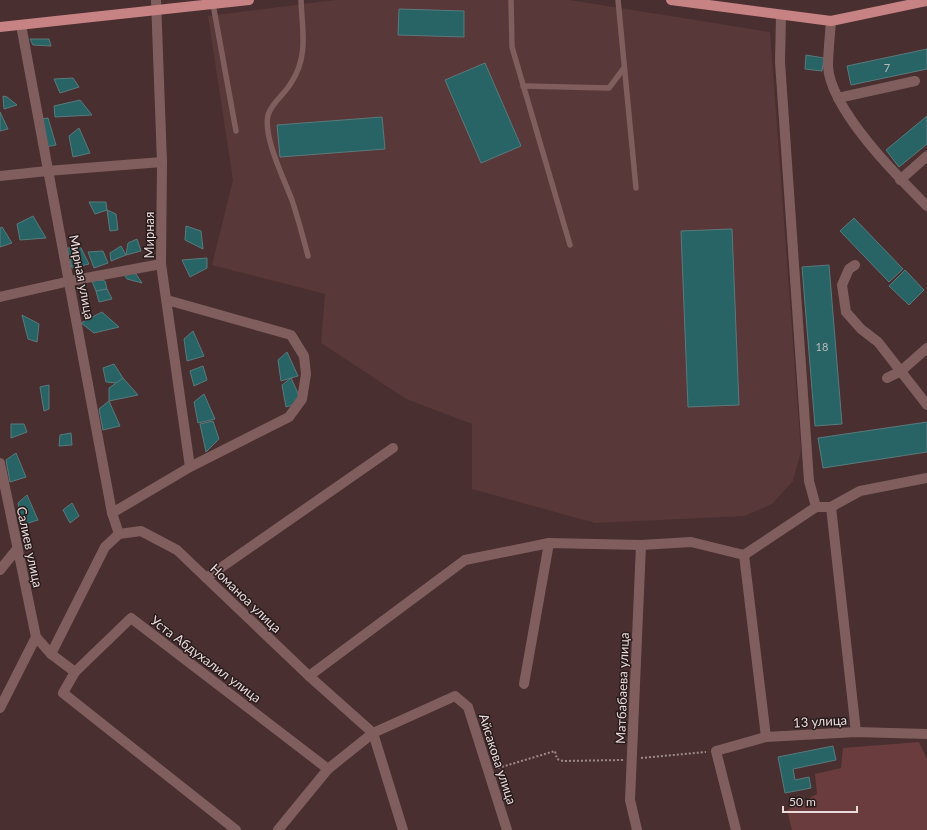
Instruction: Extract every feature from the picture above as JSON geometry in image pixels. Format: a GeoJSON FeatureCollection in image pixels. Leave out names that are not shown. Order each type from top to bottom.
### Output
{"type":"FeatureCollection","features":[{"type":"Feature","properties":{"kind":"main road"},"geometry":{"type":"LineString","coordinates":[[0,27],[156,4],[213,4],[249,0]]}},
{"type":"Feature","properties":{"kind":"main road"},"geometry":{"type":"LineString","coordinates":[[671,0],[831,21],[927,1]]}},
{"type":"Feature","properties":{"kind":"street","name":"Мирная"},"geometry":{"type":"LineString","coordinates":[[156,4],[162,162],[161,264],[190,468]]}},
{"type":"Feature","properties":{"kind":"street"},"geometry":{"type":"LineString","coordinates":[[781,15],[780,62],[808,473],[816,507]]}},
{"type":"Feature","properties":{"kind":"street"},"geometry":{"type":"LineString","coordinates":[[831,21],[828,68],[838,98],[866,140],[900,180],[927,206]]}},
{"type":"Feature","properties":{"kind":"street","name":"Мирная улица"},"geometry":{"type":"LineString","coordinates":[[21,25],[47,171],[70,281],[112,513],[119,534]]}},
{"type":"Feature","properties":{"kind":"street"},"geometry":{"type":"LineString","coordinates":[[838,98],[915,81]]}},
{"type":"Feature","properties":{"kind":"street"},"geometry":{"type":"LineString","coordinates":[[900,180],[927,156]]}},
{"type":"Feature","properties":{"kind":"street"},"geometry":{"type":"LineString","coordinates":[[0,176],[162,162]]}},
{"type":"Feature","properties":{"kind":"street"},"geometry":{"type":"LineString","coordinates":[[0,297],[70,281],[161,264]]}},
{"type":"Feature","properties":{"kind":"street"},"geometry":{"type":"LineString","coordinates":[[855,265],[849,269],[842,285],[846,312],[861,329],[878,342],[927,405]]}},
{"type":"Feature","properties":{"kind":"street"},"geometry":{"type":"LineString","coordinates":[[112,513],[190,468],[289,417],[302,399],[306,374],[304,356],[291,335],[167,300]]}},
{"type":"Feature","properties":{"kind":"street"},"geometry":{"type":"LineString","coordinates":[[888,378],[901,371],[927,348]]}},
{"type":"Feature","properties":{"kind":"street"},"geometry":{"type":"LineString","coordinates":[[206,578],[393,448]]}},
{"type":"Feature","properties":{"kind":"street","name":"Салиев улица"},"geometry":{"type":"LineString","coordinates":[[0,463],[36,637]]}},
{"type":"Feature","properties":{"kind":"street"},"geometry":{"type":"LineString","coordinates":[[308,676],[465,560],[549,544],[641,545],[691,542],[744,555],[816,507],[831,506],[860,490],[927,478]]}},
{"type":"Feature","properties":{"kind":"street"},"geometry":{"type":"LineString","coordinates":[[831,506],[856,732]]}},
{"type":"Feature","properties":{"kind":"street","name":"Номаноа улица"},"geometry":{"type":"LineString","coordinates":[[119,534],[141,531],[177,550],[308,676],[373,733]]}},
{"type":"Feature","properties":{"kind":"street"},"geometry":{"type":"LineString","coordinates":[[51,654],[105,547],[119,534]]}},
{"type":"Feature","properties":{"kind":"street"},"geometry":{"type":"LineString","coordinates":[[524,684],[549,544]]}},
{"type":"Feature","properties":{"kind":"street","name":"Матбабаева улица"},"geometry":{"type":"LineString","coordinates":[[637,830],[630,800],[641,545]]}},
{"type":"Feature","properties":{"kind":"street"},"geometry":{"type":"LineString","coordinates":[[0,570],[17,549]]}},
{"type":"Feature","properties":{"kind":"street"},"geometry":{"type":"LineString","coordinates":[[744,555],[766,737]]}},
{"type":"Feature","properties":{"kind":"street","name":"Уста Абдухалил улица"},"geometry":{"type":"LineString","coordinates":[[236,830],[63,693],[75,672],[130,618],[328,769]]}},
{"type":"Feature","properties":{"kind":"street"},"geometry":{"type":"LineString","coordinates":[[0,708],[36,637],[51,654],[75,672]]}},
{"type":"Feature","properties":{"kind":"street","name":"Айсакова улица"},"geometry":{"type":"LineString","coordinates":[[373,733],[455,696],[468,707],[507,830]]}},
{"type":"Feature","properties":{"kind":"street","name":"13 улица"},"geometry":{"type":"LineString","coordinates":[[716,751],[766,737],[856,732],[927,734]]}},
{"type":"Feature","properties":{"kind":"street"},"geometry":{"type":"LineString","coordinates":[[278,830],[328,769],[373,733],[403,830]]}},
{"type":"Feature","properties":{"kind":"street"},"geometry":{"type":"LineString","coordinates":[[716,751],[736,830]]}},
{"type":"Feature","properties":{"kind":"lane"},"geometry":{"type":"LineString","coordinates":[[301,0],[304,54],[291,84],[272,108],[268,116],[268,128],[280,173],[292,200],[308,256]]}},
{"type":"Feature","properties":{"kind":"lane"},"geometry":{"type":"LineString","coordinates":[[511,0],[512,47],[570,245]]}},
{"type":"Feature","properties":{"kind":"lane"},"geometry":{"type":"LineString","coordinates":[[618,0],[636,188]]}},
{"type":"Feature","properties":{"kind":"lane"},"geometry":{"type":"LineString","coordinates":[[213,4],[236,131]]}},
{"type":"Feature","properties":{"kind":"lane"},"geometry":{"type":"LineString","coordinates":[[523,86],[610,88],[624,68]]}},
{"type":"Feature","properties":{"kind":"path"},"geometry":{"type":"LineString","coordinates":[[488,771],[555,751],[557,759],[564,761],[630,759]]}},
{"type":"Feature","properties":{"kind":"path"},"geometry":{"type":"LineString","coordinates":[[637,758],[716,751]]}},
{"type":"Feature","properties":{"kind":"shaded area"},"geometry":{"type":"Polygon","coordinates":[[[335,0],[570,0],[770,32],[801,451],[793,481],[772,504],[744,516],[595,523],[472,489],[472,424],[406,399],[321,343],[325,294],[212,265],[233,180],[208,16],[335,0]]]}},
{"type":"Feature","properties":{"kind":"shaded area"},"geometry":{"type":"Polygon","coordinates":[[[919,742],[927,759],[927,830],[792,830],[787,810],[817,794],[815,774],[841,768],[843,748],[919,742]]]}},
{"type":"Feature","properties":{"kind":"building"},"geometry":{"type":"Polygon","coordinates":[[[399,9],[464,11],[464,37],[398,35],[399,9]]]}},
{"type":"Feature","properties":{"kind":"building"},"geometry":{"type":"Polygon","coordinates":[[[30,39],[49,39],[51,46],[33,45],[30,39]]]}},
{"type":"Feature","properties":{"kind":"building"},"geometry":{"type":"Polygon","coordinates":[[[927,49],[927,69],[851,85],[847,66],[927,49]]]}},
{"type":"Feature","properties":{"kind":"building"},"geometry":{"type":"Polygon","coordinates":[[[806,55],[824,58],[822,71],[805,69],[806,55]]]}},
{"type":"Feature","properties":{"kind":"building"},"geometry":{"type":"Polygon","coordinates":[[[485,63],[521,146],[481,163],[445,80],[485,63]]]}},
{"type":"Feature","properties":{"kind":"building"},"geometry":{"type":"Polygon","coordinates":[[[73,78],[79,87],[60,93],[54,79],[73,78]]]}},
{"type":"Feature","properties":{"kind":"building"},"geometry":{"type":"Polygon","coordinates":[[[3,96],[7,97],[17,105],[4,109],[3,96]]]}},
{"type":"Feature","properties":{"kind":"building"},"geometry":{"type":"Polygon","coordinates":[[[80,100],[92,115],[55,117],[54,106],[80,100]]]}},
{"type":"Feature","properties":{"kind":"building"},"geometry":{"type":"Polygon","coordinates":[[[0,112],[8,129],[0,131],[0,112]]]}},
{"type":"Feature","properties":{"kind":"building"},"geometry":{"type":"Polygon","coordinates":[[[927,116],[927,144],[899,167],[886,150],[927,116]]]}},
{"type":"Feature","properties":{"kind":"building"},"geometry":{"type":"Polygon","coordinates":[[[382,117],[385,149],[280,157],[277,125],[382,117]]]}},
{"type":"Feature","properties":{"kind":"building"},"geometry":{"type":"Polygon","coordinates":[[[48,118],[56,145],[45,147],[41,119],[48,118]]]}},
{"type":"Feature","properties":{"kind":"building"},"geometry":{"type":"Polygon","coordinates":[[[79,128],[90,153],[73,157],[69,136],[79,128]]]}},
{"type":"Feature","properties":{"kind":"building"},"geometry":{"type":"Polygon","coordinates":[[[89,202],[106,202],[107,210],[95,214],[89,202]]]}},
{"type":"Feature","properties":{"kind":"building"},"geometry":{"type":"Polygon","coordinates":[[[107,210],[116,214],[118,230],[110,231],[107,210]]]}},
{"type":"Feature","properties":{"kind":"building"},"geometry":{"type":"Polygon","coordinates":[[[33,216],[46,238],[20,240],[17,224],[33,216]]]}},
{"type":"Feature","properties":{"kind":"building"},"geometry":{"type":"Polygon","coordinates":[[[854,218],[903,269],[889,282],[840,231],[854,218]]]}},
{"type":"Feature","properties":{"kind":"building"},"geometry":{"type":"Polygon","coordinates":[[[186,226],[201,231],[203,249],[185,240],[186,226]]]}},
{"type":"Feature","properties":{"kind":"building"},"geometry":{"type":"Polygon","coordinates":[[[2,227],[12,243],[0,247],[0,228],[2,227]]]}},
{"type":"Feature","properties":{"kind":"building"},"geometry":{"type":"Polygon","coordinates":[[[732,229],[739,405],[688,407],[681,231],[732,229]]]}},
{"type":"Feature","properties":{"kind":"building"},"geometry":{"type":"Polygon","coordinates":[[[137,239],[141,251],[126,255],[128,243],[137,239]]]}},
{"type":"Feature","properties":{"kind":"building"},"geometry":{"type":"Polygon","coordinates":[[[121,246],[126,255],[111,261],[110,253],[121,246]]]}},
{"type":"Feature","properties":{"kind":"building"},"geometry":{"type":"Polygon","coordinates":[[[67,248],[81,248],[89,264],[72,268],[67,248]]]}},
{"type":"Feature","properties":{"kind":"building"},"geometry":{"type":"Polygon","coordinates":[[[103,251],[108,263],[94,268],[88,252],[103,251]]]}},
{"type":"Feature","properties":{"kind":"building"},"geometry":{"type":"Polygon","coordinates":[[[207,258],[207,268],[190,277],[182,260],[207,258]]]}},
{"type":"Feature","properties":{"kind":"building"},"geometry":{"type":"Polygon","coordinates":[[[829,265],[842,424],[815,426],[802,267],[829,265]]]}},
{"type":"Feature","properties":{"kind":"building"},"geometry":{"type":"Polygon","coordinates":[[[905,270],[924,290],[909,305],[889,286],[905,270]]]}},
{"type":"Feature","properties":{"kind":"building"},"geometry":{"type":"Polygon","coordinates":[[[134,271],[142,283],[127,279],[123,273],[134,271]]]}},
{"type":"Feature","properties":{"kind":"building"},"geometry":{"type":"Polygon","coordinates":[[[91,279],[105,281],[107,289],[96,291],[91,279]]]}},
{"type":"Feature","properties":{"kind":"building"},"geometry":{"type":"Polygon","coordinates":[[[107,289],[112,299],[99,302],[96,291],[107,289]]]}},
{"type":"Feature","properties":{"kind":"building"},"geometry":{"type":"Polygon","coordinates":[[[102,312],[119,327],[94,333],[81,323],[102,312]]]}},
{"type":"Feature","properties":{"kind":"building"},"geometry":{"type":"Polygon","coordinates":[[[22,315],[39,324],[37,342],[28,339],[22,315]]]}},
{"type":"Feature","properties":{"kind":"building"},"geometry":{"type":"Polygon","coordinates":[[[193,331],[204,356],[187,361],[184,339],[193,331]]]}},
{"type":"Feature","properties":{"kind":"building"},"geometry":{"type":"Polygon","coordinates":[[[287,352],[298,376],[281,381],[278,360],[287,352]]]}},
{"type":"Feature","properties":{"kind":"building"},"geometry":{"type":"Polygon","coordinates":[[[114,364],[127,384],[106,382],[103,368],[114,364]]]}},
{"type":"Feature","properties":{"kind":"building"},"geometry":{"type":"Polygon","coordinates":[[[203,366],[207,380],[194,386],[190,371],[203,366]]]}},
{"type":"Feature","properties":{"kind":"building"},"geometry":{"type":"Polygon","coordinates":[[[123,378],[138,395],[109,401],[109,388],[123,378]]]}},
{"type":"Feature","properties":{"kind":"building"},"geometry":{"type":"Polygon","coordinates":[[[291,378],[302,402],[286,407],[282,385],[291,378]]]}},
{"type":"Feature","properties":{"kind":"building"},"geometry":{"type":"Polygon","coordinates":[[[49,385],[49,409],[44,411],[40,387],[49,385]]]}},
{"type":"Feature","properties":{"kind":"building"},"geometry":{"type":"Polygon","coordinates":[[[204,394],[215,419],[198,423],[194,402],[204,394]]]}},
{"type":"Feature","properties":{"kind":"building"},"geometry":{"type":"Polygon","coordinates":[[[109,401],[120,426],[103,430],[99,409],[109,401]]]}},
{"type":"Feature","properties":{"kind":"building"},"geometry":{"type":"Polygon","coordinates":[[[213,421],[219,439],[206,452],[200,424],[213,421]]]}},
{"type":"Feature","properties":{"kind":"building"},"geometry":{"type":"Polygon","coordinates":[[[927,422],[927,452],[823,468],[818,438],[927,422]]]}},
{"type":"Feature","properties":{"kind":"building"},"geometry":{"type":"Polygon","coordinates":[[[11,424],[24,424],[27,432],[11,438],[11,424]]]}},
{"type":"Feature","properties":{"kind":"building"},"geometry":{"type":"Polygon","coordinates":[[[71,433],[72,445],[59,446],[60,435],[71,433]]]}},
{"type":"Feature","properties":{"kind":"building"},"geometry":{"type":"Polygon","coordinates":[[[16,453],[26,477],[10,482],[6,460],[16,453]]]}},
{"type":"Feature","properties":{"kind":"building"},"geometry":{"type":"Polygon","coordinates":[[[27,495],[38,520],[22,525],[18,503],[27,495]]]}},
{"type":"Feature","properties":{"kind":"building"},"geometry":{"type":"Polygon","coordinates":[[[72,503],[79,516],[70,523],[63,510],[72,503]]]}},
{"type":"Feature","properties":{"kind":"building"},"geometry":{"type":"Polygon","coordinates":[[[833,746],[836,760],[793,769],[795,780],[809,777],[811,788],[785,793],[778,757],[833,746]]]}}]}
